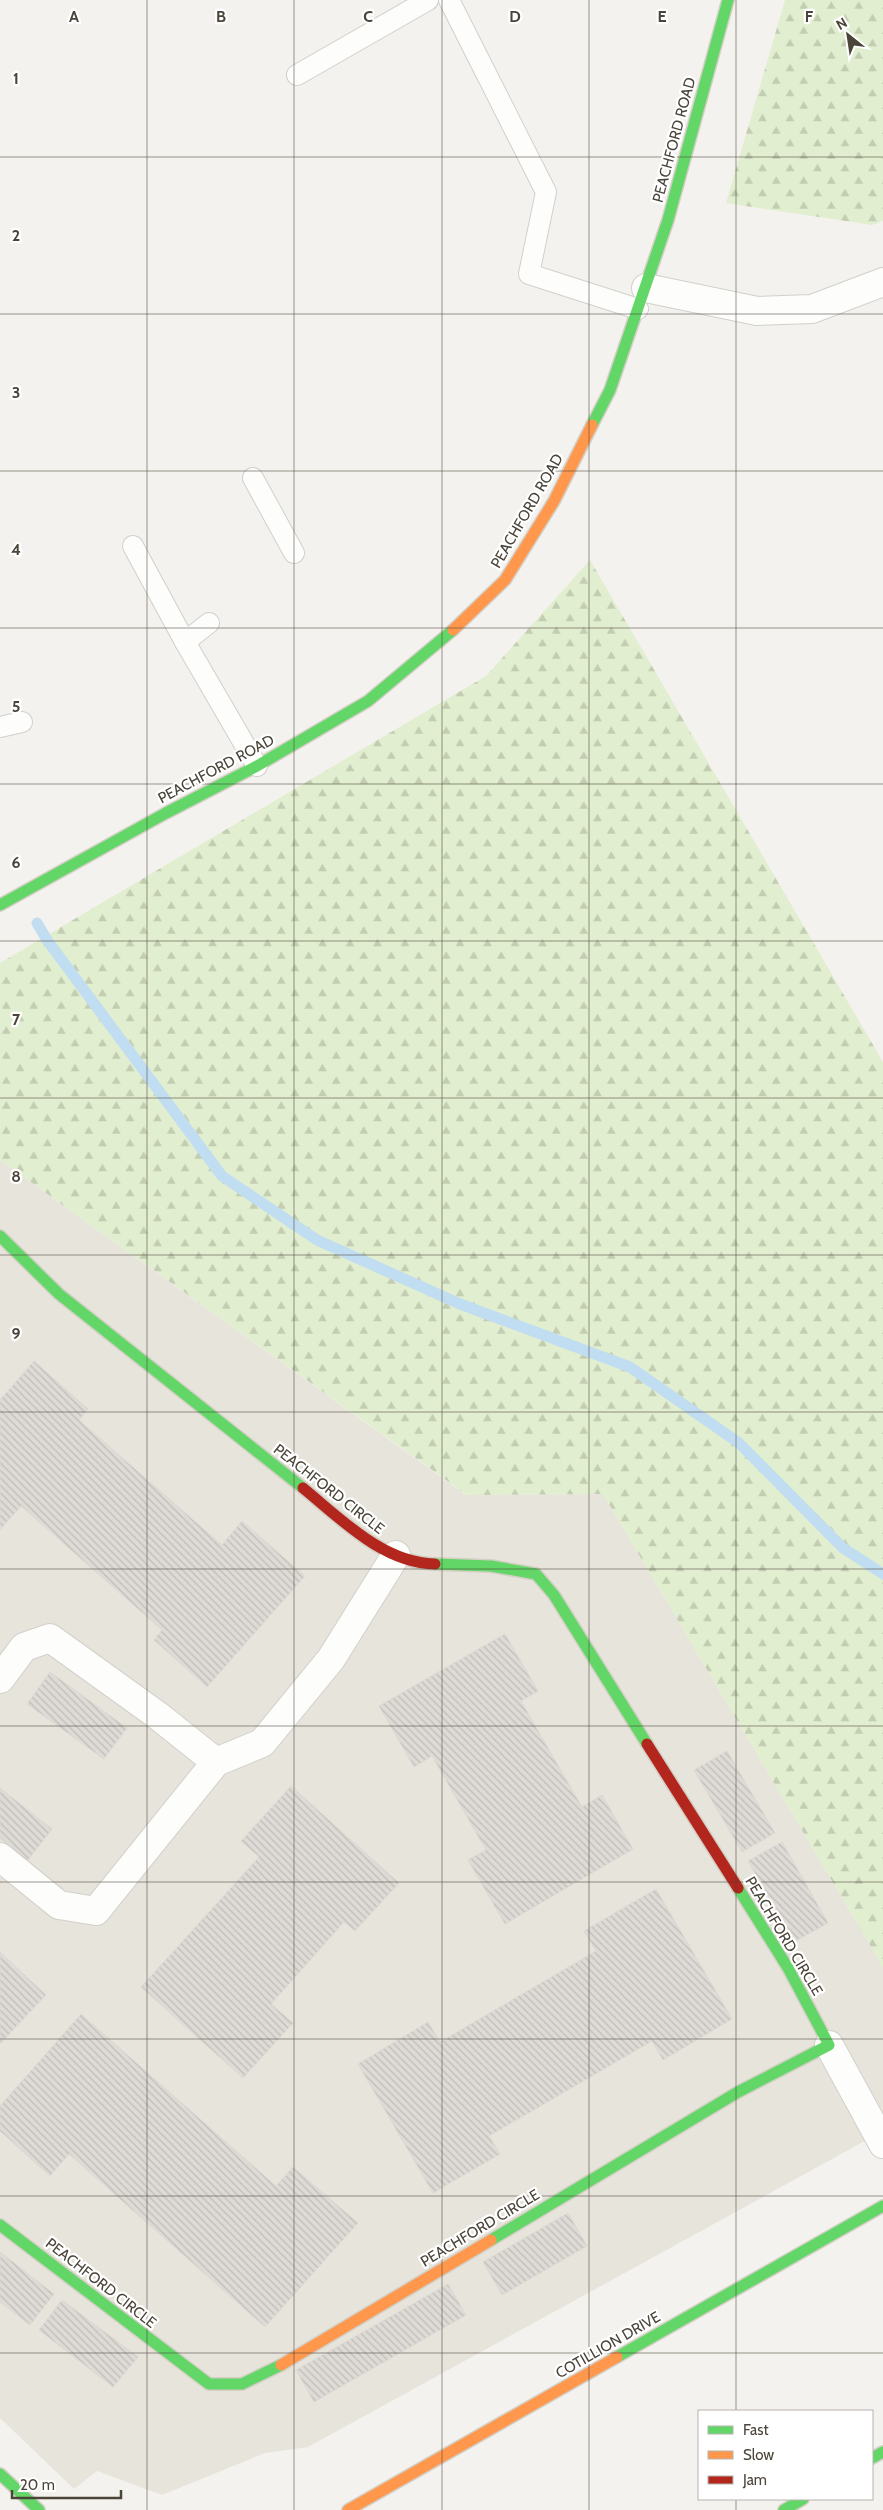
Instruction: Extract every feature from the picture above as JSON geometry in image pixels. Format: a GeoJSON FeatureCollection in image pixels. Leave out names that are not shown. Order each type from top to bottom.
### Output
{"type":"FeatureCollection","features":[{"type":"Feature","properties":{"kind":"main road","name":"PEACHFORD ROAD"},"geometry":{"type":"LineString","coordinates":[[0,905],[166,813],[257,766],[368,701],[436,646],[505,580],[554,501],[610,390],[668,220],[728,0]]}},
{"type":"Feature","properties":{"kind":"main road","name":"PEACHFORD CIRCLE"},"geometry":{"type":"LineString","coordinates":[[0,1236],[58,1294],[373,1544],[418,1564],[491,1566],[536,1574],[548,1588],[788,1968],[829,2045],[738,2092],[281,2365],[242,2384],[209,2384],[0,2225]]}},
{"type":"Feature","properties":{"kind":"main road","name":"COTILLION DRIVE"},"geometry":{"type":"LineString","coordinates":[[348,2510],[883,2206]]}},
{"type":"Feature","properties":{"kind":"main road"},"geometry":{"type":"LineString","coordinates":[[0,2474],[39,2510]]}},
{"type":"Feature","properties":{"kind":"main road"},"geometry":{"type":"LineString","coordinates":[[784,2510],[801,2500]]}},
{"type":"Feature","properties":{"kind":"street"},"geometry":{"type":"LineString","coordinates":[[642,298],[757,310],[812,309],[883,282]]}},
{"type":"Feature","properties":{"kind":"street"},"geometry":{"type":"LineString","coordinates":[[0,1857],[59,1904],[96,1911],[216,1762],[262,1743],[331,1658],[396,1555]]}},
{"type":"Feature","properties":{"kind":"street"},"geometry":{"type":"LineString","coordinates":[[0,1679],[24,1647],[50,1638],[157,1715],[216,1762]]}},
{"type":"Feature","properties":{"kind":"street"},"geometry":{"type":"LineString","coordinates":[[829,2045],[883,2144]]}},
{"type":"Feature","properties":{"kind":"lane"},"geometry":{"type":"LineString","coordinates":[[297,75],[428,0]]}},
{"type":"Feature","properties":{"kind":"lane"},"geometry":{"type":"LineString","coordinates":[[449,0],[546,192],[529,274],[642,298]]}},
{"type":"Feature","properties":{"kind":"lane"},"geometry":{"type":"LineString","coordinates":[[253,478],[294,553]]}},
{"type":"Feature","properties":{"kind":"lane"},"geometry":{"type":"LineString","coordinates":[[133,546],[185,642],[257,766]]}},
{"type":"Feature","properties":{"kind":"lane"},"geometry":{"type":"LineString","coordinates":[[185,642],[209,623]]}},
{"type":"Feature","properties":{"kind":"lane"},"geometry":{"type":"LineString","coordinates":[[0,727],[22,722]]}},
{"type":"Feature","properties":{"kind":"shaded area"},"geometry":{"type":"Polygon","coordinates":[[[0,1160],[466,1495],[603,1494],[883,1967],[883,2131],[308,2447],[265,2453],[162,2495],[97,2471],[74,2489],[0,2418],[0,1160]]]}},
{"type":"Feature","properties":{"kind":"green space"},"geometry":{"type":"Polygon","coordinates":[[[785,0],[883,0],[883,221],[872,225],[726,203],[785,0]]]}},
{"type":"Feature","properties":{"kind":"green space"},"geometry":{"type":"Polygon","coordinates":[[[590,560],[883,1062],[883,1967],[603,1494],[467,1495],[0,1160],[0,963],[486,676],[590,560]]]}},
{"type":"Feature","properties":{"kind":"building"},"geometry":{"type":"Polygon","coordinates":[[[34,1361],[88,1409],[79,1420],[222,1545],[242,1521],[305,1576],[207,1687],[154,1640],[162,1630],[21,1506],[0,1530],[0,1400],[34,1361]]]}},
{"type":"Feature","properties":{"kind":"building"},"geometry":{"type":"Polygon","coordinates":[[[505,1634],[538,1691],[521,1701],[582,1807],[602,1795],[633,1849],[505,1924],[468,1860],[486,1850],[432,1756],[414,1767],[379,1706],[505,1634]]]}},
{"type":"Feature","properties":{"kind":"building"},"geometry":{"type":"Polygon","coordinates":[[[50,1672],[127,1728],[104,1759],[27,1704],[50,1672]]]}},
{"type":"Feature","properties":{"kind":"building"},"geometry":{"type":"Polygon","coordinates":[[[727,1751],[775,1833],[742,1852],[694,1770],[727,1751]]]}},
{"type":"Feature","properties":{"kind":"building"},"geometry":{"type":"Polygon","coordinates":[[[291,1786],[399,1883],[355,1931],[344,1922],[271,2004],[293,2023],[243,2078],[141,1987],[259,1857],[241,1841],[291,1786]]]}},
{"type":"Feature","properties":{"kind":"building"},"geometry":{"type":"Polygon","coordinates":[[[0,1788],[52,1829],[28,1860],[0,1838],[0,1788]]]}},
{"type":"Feature","properties":{"kind":"building"},"geometry":{"type":"Polygon","coordinates":[[[782,1842],[828,1923],[794,1942],[748,1861],[782,1842]]]}},
{"type":"Feature","properties":{"kind":"building"},"geometry":{"type":"Polygon","coordinates":[[[656,1889],[732,2019],[663,2060],[652,2041],[489,2136],[500,2154],[433,2193],[358,2064],[428,2022],[440,2042],[596,1951],[584,1931],[656,1889]]]}},
{"type":"Feature","properties":{"kind":"building"},"geometry":{"type":"Polygon","coordinates":[[[0,1952],[46,1995],[0,2044],[0,1952]]]}},
{"type":"Feature","properties":{"kind":"building"},"geometry":{"type":"Polygon","coordinates":[[[81,2014],[276,2186],[293,2167],[358,2223],[265,2327],[69,2154],[50,2176],[0,2131],[0,2106],[81,2014]]]}},
{"type":"Feature","properties":{"kind":"building"},"geometry":{"type":"Polygon","coordinates":[[[568,2213],[587,2246],[502,2295],[483,2262],[568,2213]]]}},
{"type":"Feature","properties":{"kind":"building"},"geometry":{"type":"Polygon","coordinates":[[[0,2252],[54,2294],[30,2325],[0,2302],[0,2252]]]}},
{"type":"Feature","properties":{"kind":"building"},"geometry":{"type":"Polygon","coordinates":[[[448,2284],[466,2315],[314,2402],[296,2370],[448,2284]]]}},
{"type":"Feature","properties":{"kind":"building"},"geometry":{"type":"Polygon","coordinates":[[[62,2300],[138,2357],[113,2387],[39,2330],[62,2300]]]}},
{"type":"Feature","properties":{"kind":"waterway"},"geometry":{"type":"LineString","coordinates":[[37,923],[47,940],[222,1176],[317,1240],[460,1304],[630,1367],[739,1443],[843,1548],[883,1574]]}},
{"type":"Feature","properties":{"kind":"traffic: fast"},"geometry":{"type":"LineString","coordinates":[[592,425],[610,390],[668,220],[728,0]]}},
{"type":"Feature","properties":{"kind":"traffic: fast"},"geometry":{"type":"LineString","coordinates":[[0,905],[166,813],[257,766],[368,701],[453,630]]}},
{"type":"Feature","properties":{"kind":"traffic: fast"},"geometry":{"type":"LineString","coordinates":[[0,1236],[59,1294],[303,1488]]}},
{"type":"Feature","properties":{"kind":"traffic: fast"},"geometry":{"type":"LineString","coordinates":[[435,1564],[491,1566],[536,1574],[554,1595],[647,1744]]}},
{"type":"Feature","properties":{"kind":"traffic: fast"},"geometry":{"type":"LineString","coordinates":[[491,2240],[738,2092],[829,2045],[788,1968],[738,1888]]}},
{"type":"Feature","properties":{"kind":"traffic: fast"},"geometry":{"type":"LineString","coordinates":[[617,2357],[883,2206]]}},
{"type":"Feature","properties":{"kind":"traffic: fast"},"geometry":{"type":"LineString","coordinates":[[0,2225],[209,2384],[242,2384],[281,2365]]}},
{"type":"Feature","properties":{"kind":"traffic: fast"},"geometry":{"type":"LineString","coordinates":[[873,2457],[883,2452]]}},
{"type":"Feature","properties":{"kind":"traffic: fast"},"geometry":{"type":"LineString","coordinates":[[0,2474],[39,2510]]}},
{"type":"Feature","properties":{"kind":"traffic: fast"},"geometry":{"type":"LineString","coordinates":[[784,2510],[801,2500]]}},
{"type":"Feature","properties":{"kind":"traffic: slow"},"geometry":{"type":"LineString","coordinates":[[453,630],[505,580],[554,501],[592,425]]}},
{"type":"Feature","properties":{"kind":"traffic: slow"},"geometry":{"type":"LineString","coordinates":[[281,2365],[491,2240]]}},
{"type":"Feature","properties":{"kind":"traffic: slow"},"geometry":{"type":"LineString","coordinates":[[348,2510],[617,2357]]}},
{"type":"Feature","properties":{"kind":"traffic: jam"},"geometry":{"type":"LineString","coordinates":[[303,1488],[348,1525],[380,1548],[416,1562],[435,1564]]}},
{"type":"Feature","properties":{"kind":"traffic: jam"},"geometry":{"type":"LineString","coordinates":[[647,1744],[738,1888]]}}]}
